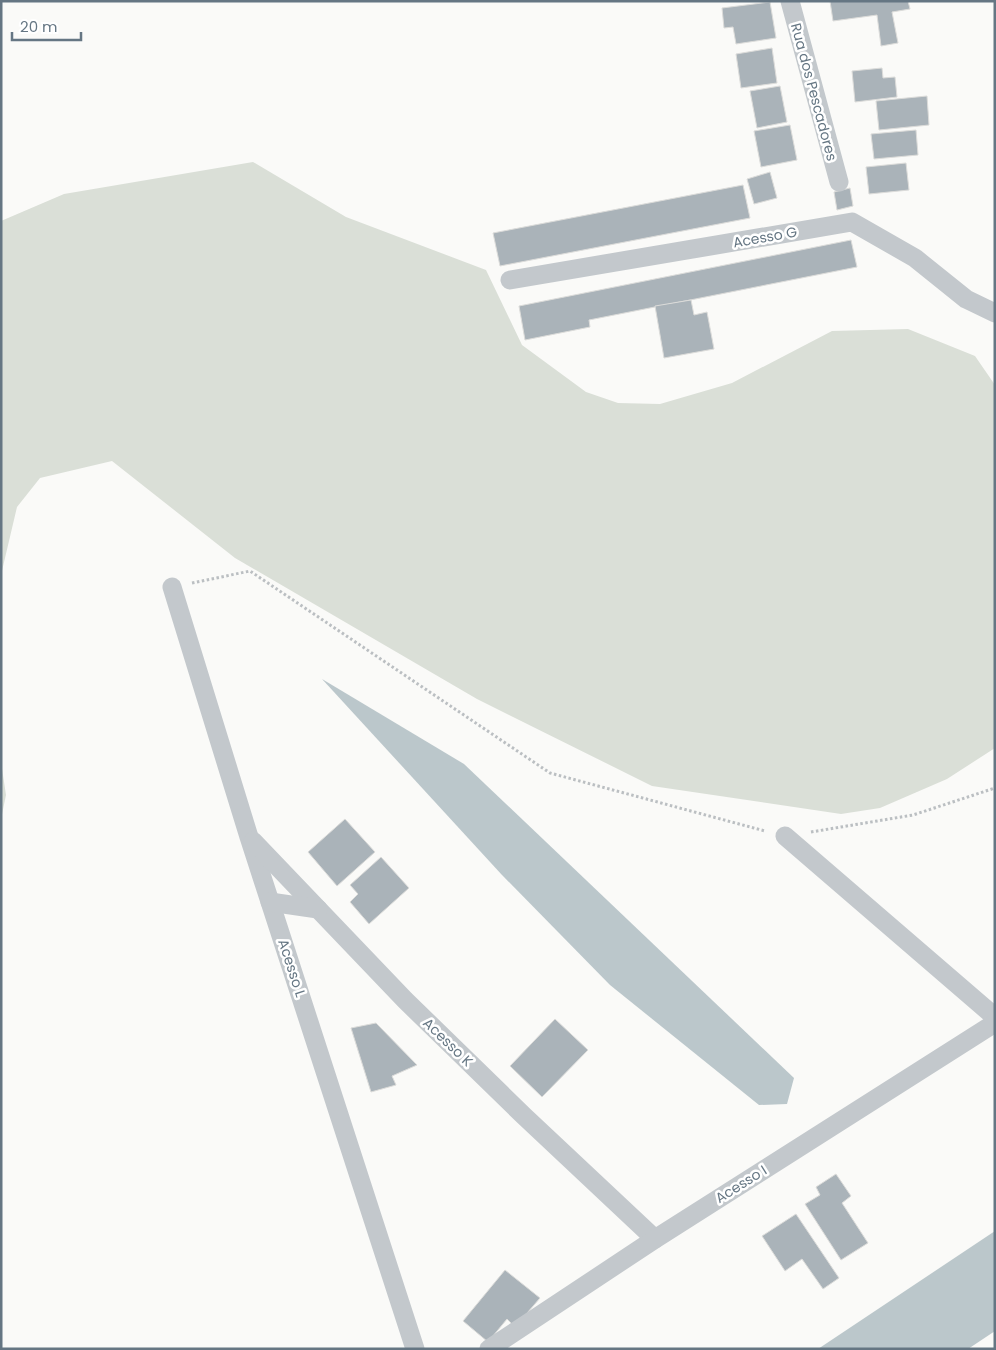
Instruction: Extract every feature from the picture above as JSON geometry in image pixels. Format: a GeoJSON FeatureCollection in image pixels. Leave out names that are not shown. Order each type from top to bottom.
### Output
{"type":"FeatureCollection","features":[{"type":"Feature","properties":{"kind":"street","name":"Rua dos Pescadores"},"geometry":{"type":"LineString","coordinates":[[790,1],[839,182]]}},
{"type":"Feature","properties":{"kind":"street","name":"Acesso G"},"geometry":{"type":"LineString","coordinates":[[510,280],[852,222],[914,258],[966,299],[995,313]]}},
{"type":"Feature","properties":{"kind":"street","name":"Acesso L"},"geometry":{"type":"LineString","coordinates":[[172,587],[249,837],[415,1349]]}},
{"type":"Feature","properties":{"kind":"street"},"geometry":{"type":"LineString","coordinates":[[785,836],[995,1016]]}},
{"type":"Feature","properties":{"kind":"street","name":"Acesso K"},"geometry":{"type":"LineString","coordinates":[[249,837],[405,1000],[524,1116],[655,1239]]}},
{"type":"Feature","properties":{"kind":"street"},"geometry":{"type":"LineString","coordinates":[[270,902],[318,910]]}},
{"type":"Feature","properties":{"kind":"street","name":"Acesso I"},"geometry":{"type":"LineString","coordinates":[[489,1349],[655,1239],[995,1023]]}},
{"type":"Feature","properties":{"kind":"path"},"geometry":{"type":"LineString","coordinates":[[172,587],[250,571],[550,772],[785,836],[913,815],[995,788]]}},
{"type":"Feature","properties":{"kind":"shaded area"},"geometry":{"type":"Polygon","coordinates":[[[253,162],[346,217],[486,270],[522,345],[586,392],[618,403],[660,404],[732,383],[832,331],[908,329],[975,356],[995,385],[995,748],[947,779],[880,808],[841,814],[652,786],[477,699],[235,558],[112,461],[40,478],[17,507],[1,575],[1,221],[64,194],[253,162]]]}},
{"type":"Feature","properties":{"kind":"shaded area"},"geometry":{"type":"Polygon","coordinates":[[[322,679],[464,764],[794,1078],[787,1104],[759,1105],[610,985],[502,875],[322,679]]]}},
{"type":"Feature","properties":{"kind":"shaded area"},"geometry":{"type":"Polygon","coordinates":[[[1,762],[6,795],[1,819],[1,762]]]}},
{"type":"Feature","properties":{"kind":"shaded area"},"geometry":{"type":"Polygon","coordinates":[[[995,1231],[995,1331],[968,1349],[818,1349],[995,1231]]]}},
{"type":"Feature","properties":{"kind":"building"},"geometry":{"type":"Polygon","coordinates":[[[830,1],[908,1],[910,9],[892,12],[898,43],[881,46],[877,15],[833,21],[830,1]]]}},
{"type":"Feature","properties":{"kind":"building"},"geometry":{"type":"Polygon","coordinates":[[[770,2],[776,38],[736,44],[733,27],[724,28],[722,8],[770,2]]]}},
{"type":"Feature","properties":{"kind":"building"},"geometry":{"type":"Polygon","coordinates":[[[772,48],[777,83],[741,88],[736,54],[772,48]]]}},
{"type":"Feature","properties":{"kind":"building"},"geometry":{"type":"Polygon","coordinates":[[[882,68],[883,78],[895,77],[897,97],[855,102],[852,71],[882,68]]]}},
{"type":"Feature","properties":{"kind":"building"},"geometry":{"type":"Polygon","coordinates":[[[780,86],[787,122],[757,128],[750,91],[780,86]]]}},
{"type":"Feature","properties":{"kind":"building"},"geometry":{"type":"Polygon","coordinates":[[[927,96],[929,125],[879,130],[876,101],[927,96]]]}},
{"type":"Feature","properties":{"kind":"building"},"geometry":{"type":"Polygon","coordinates":[[[790,125],[797,160],[761,167],[754,131],[790,125]]]}},
{"type":"Feature","properties":{"kind":"building"},"geometry":{"type":"Polygon","coordinates":[[[916,130],[918,155],[874,159],[871,134],[916,130]]]}},
{"type":"Feature","properties":{"kind":"building"},"geometry":{"type":"Polygon","coordinates":[[[906,163],[909,190],[869,194],[866,167],[906,163]]]}},
{"type":"Feature","properties":{"kind":"building"},"geometry":{"type":"Polygon","coordinates":[[[770,172],[777,198],[754,204],[747,179],[770,172]]]}},
{"type":"Feature","properties":{"kind":"building"},"geometry":{"type":"Polygon","coordinates":[[[743,185],[750,218],[500,266],[493,233],[743,185]]]}},
{"type":"Feature","properties":{"kind":"building"},"geometry":{"type":"Polygon","coordinates":[[[850,188],[853,206],[837,210],[834,192],[850,188]]]}},
{"type":"Feature","properties":{"kind":"building"},"geometry":{"type":"Polygon","coordinates":[[[851,240],[857,267],[589,320],[590,327],[525,340],[519,306],[851,240]]]}},
{"type":"Feature","properties":{"kind":"building"},"geometry":{"type":"Polygon","coordinates":[[[691,300],[694,315],[707,312],[714,349],[664,358],[655,306],[691,300]]]}},
{"type":"Feature","properties":{"kind":"building"},"geometry":{"type":"Polygon","coordinates":[[[345,819],[375,852],[337,886],[308,852],[345,819]]]}},
{"type":"Feature","properties":{"kind":"building"},"geometry":{"type":"Polygon","coordinates":[[[381,857],[409,888],[369,924],[350,902],[358,894],[350,885],[381,857]]]}},
{"type":"Feature","properties":{"kind":"building"},"geometry":{"type":"Polygon","coordinates":[[[555,1019],[588,1050],[542,1097],[510,1066],[555,1019]]]}},
{"type":"Feature","properties":{"kind":"building"},"geometry":{"type":"Polygon","coordinates":[[[376,1023],[417,1065],[392,1076],[396,1085],[371,1092],[351,1028],[376,1023]]]}},
{"type":"Feature","properties":{"kind":"building"},"geometry":{"type":"Polygon","coordinates":[[[836,1174],[851,1196],[842,1203],[868,1243],[841,1260],[805,1204],[820,1195],[816,1187],[836,1174]]]}},
{"type":"Feature","properties":{"kind":"building"},"geometry":{"type":"Polygon","coordinates":[[[796,1214],[839,1278],[823,1289],[802,1259],[785,1271],[762,1236],[796,1214]]]}},
{"type":"Feature","properties":{"kind":"building"},"geometry":{"type":"Polygon","coordinates":[[[505,1270],[540,1298],[515,1327],[507,1319],[488,1342],[463,1321],[505,1270]]]}}]}
